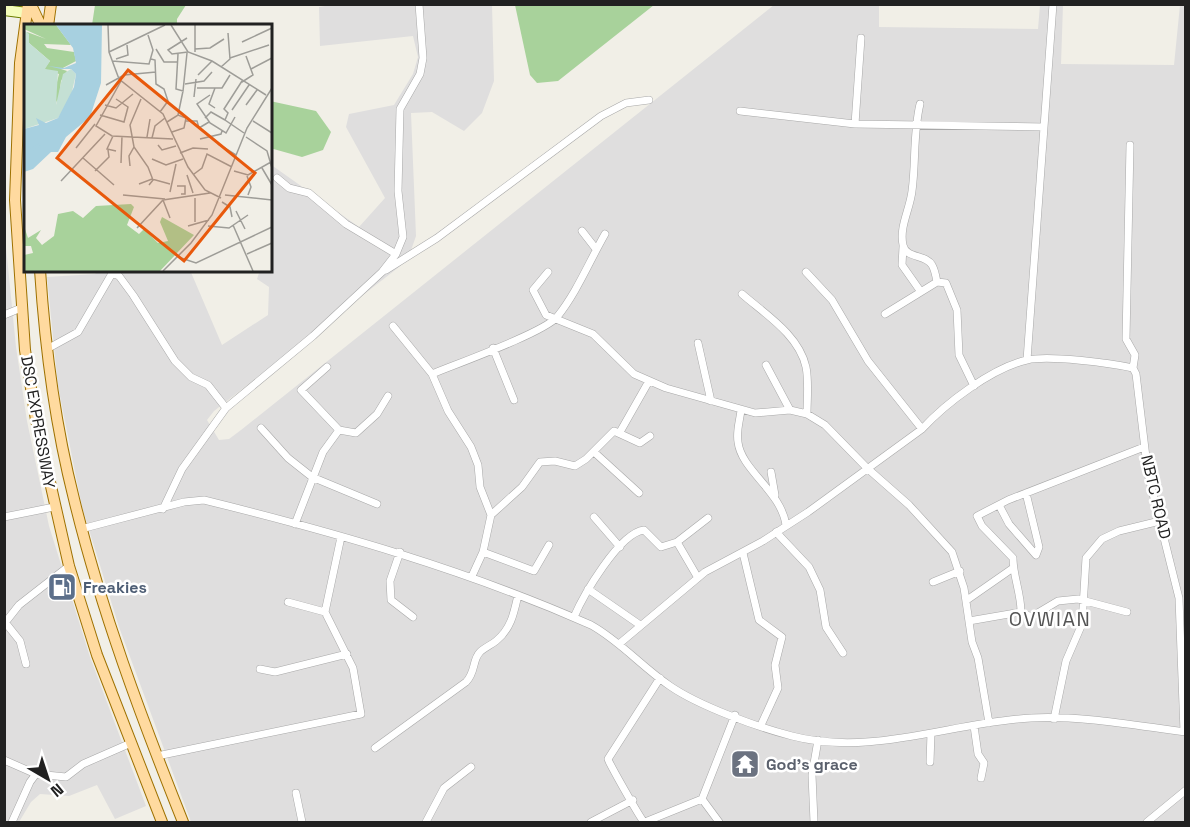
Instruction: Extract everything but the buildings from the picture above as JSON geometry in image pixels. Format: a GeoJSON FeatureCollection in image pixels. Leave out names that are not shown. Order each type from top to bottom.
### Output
{"type":"FeatureCollection","features":[{"type":"Feature","properties":{"kind":"main road"},"geometry":{"type":"LineString","coordinates":[[48,24],[51,4]]}},
{"type":"Feature","properties":{"kind":"main road"},"geometry":{"type":"LineString","coordinates":[[31,7],[40,24]]}},
{"type":"Feature","properties":{"kind":"main road","name":"DSC EXPRESSWAY"},"geometry":{"type":"LineString","coordinates":[[28,24],[31,7]]}},
{"type":"Feature","properties":{"kind":"main road","name":"DSC EXPRESSWAY"},"geometry":{"type":"LineString","coordinates":[[24,43],[20,63],[16,126],[15,200],[21,308],[36,420],[69,566],[97,655],[162,822]]}},
{"type":"Feature","properties":{"kind":"main road","name":"DSC EXPRESSWAY"},"geometry":{"type":"LineString","coordinates":[[40,272],[47,349],[57,417],[81,529],[123,663],[183,822]]}},
{"type":"Feature","properties":{"kind":"street"},"geometry":{"type":"LineString","coordinates":[[163,509],[182,469],[226,408],[313,336],[382,272],[396,254],[403,237],[398,192],[400,108],[420,74],[423,58],[420,4]]}},
{"type":"Feature","properties":{"kind":"street"},"geometry":{"type":"LineString","coordinates":[[1027,360],[1053,4]]}},
{"type":"Feature","properties":{"kind":"street"},"geometry":{"type":"LineString","coordinates":[[4,10],[31,7]]}},
{"type":"Feature","properties":{"kind":"street"},"geometry":{"type":"LineString","coordinates":[[855,124],[861,38]]}},
{"type":"Feature","properties":{"kind":"street"},"geometry":{"type":"LineString","coordinates":[[382,272],[437,238],[601,116],[626,103],[649,100]]}},
{"type":"Feature","properties":{"kind":"street"},"geometry":{"type":"LineString","coordinates":[[920,104],[915,125],[912,192],[903,227],[903,265],[921,292]]}},
{"type":"Feature","properties":{"kind":"street"},"geometry":{"type":"LineString","coordinates":[[740,111],[855,124],[1044,127]]}},
{"type":"Feature","properties":{"kind":"street","name":"NBTC ROAD"},"geometry":{"type":"LineString","coordinates":[[1130,145],[1126,339],[1135,355],[1133,368],[1140,386],[1144,447],[1179,598],[1185,732]]}},
{"type":"Feature","properties":{"kind":"street"},"geometry":{"type":"LineString","coordinates":[[277,178],[289,188],[309,193],[346,224],[396,254]]}},
{"type":"Feature","properties":{"kind":"street"},"geometry":{"type":"LineString","coordinates":[[582,231],[596,249]]}},
{"type":"Feature","properties":{"kind":"street"},"geometry":{"type":"LineString","coordinates":[[432,374],[555,319],[574,292],[604,234]]}},
{"type":"Feature","properties":{"kind":"street"},"geometry":{"type":"LineString","coordinates":[[903,247],[909,254],[928,260],[933,266],[937,282]]}},
{"type":"Feature","properties":{"kind":"street"},"geometry":{"type":"LineString","coordinates":[[47,349],[78,332],[113,272],[119,276],[133,295],[175,361],[191,377],[208,385],[226,408]]}},
{"type":"Feature","properties":{"kind":"street"},"geometry":{"type":"LineString","coordinates":[[548,272],[533,290],[546,315],[593,334],[634,374],[666,388],[741,410],[755,413],[790,410],[807,414],[825,425],[867,468],[932,528],[952,552],[960,571],[989,723]]}},
{"type":"Feature","properties":{"kind":"street"},"geometry":{"type":"LineString","coordinates":[[806,272],[826,292],[868,361],[922,429]]}},
{"type":"Feature","properties":{"kind":"street"},"geometry":{"type":"LineString","coordinates":[[885,314],[937,282],[948,281],[957,310],[959,355],[974,386]]}},
{"type":"Feature","properties":{"kind":"street"},"geometry":{"type":"LineString","coordinates":[[742,294],[785,331],[795,344],[806,367],[807,414]]}},
{"type":"Feature","properties":{"kind":"street"},"geometry":{"type":"LineString","coordinates":[[4,315],[21,308]]}},
{"type":"Feature","properties":{"kind":"street"},"geometry":{"type":"LineString","coordinates":[[393,326],[432,374],[448,411],[476,457],[480,487],[491,514],[483,552],[472,576]]}},
{"type":"Feature","properties":{"kind":"street"},"geometry":{"type":"LineString","coordinates":[[698,343],[711,401]]}},
{"type":"Feature","properties":{"kind":"street"},"geometry":{"type":"LineString","coordinates":[[493,348],[514,400]]}},
{"type":"Feature","properties":{"kind":"street"},"geometry":{"type":"LineString","coordinates":[[619,644],[698,578],[808,512],[922,429],[933,417],[974,386],[1027,360],[1082,361],[1133,368]]}},
{"type":"Feature","properties":{"kind":"street"},"geometry":{"type":"LineString","coordinates":[[766,366],[790,410]]}},
{"type":"Feature","properties":{"kind":"street"},"geometry":{"type":"LineString","coordinates":[[327,367],[301,390],[339,430],[356,434],[377,414],[388,396]]}},
{"type":"Feature","properties":{"kind":"street"},"geometry":{"type":"LineString","coordinates":[[620,432],[649,381]]}},
{"type":"Feature","properties":{"kind":"street"},"geometry":{"type":"LineString","coordinates":[[741,410],[738,432],[739,449],[765,489],[774,495]]}},
{"type":"Feature","properties":{"kind":"street"},"geometry":{"type":"LineString","coordinates":[[261,428],[288,458],[312,477],[377,504]]}},
{"type":"Feature","properties":{"kind":"street"},"geometry":{"type":"LineString","coordinates":[[295,524],[323,452],[339,430]]}},
{"type":"Feature","properties":{"kind":"street"},"geometry":{"type":"LineString","coordinates":[[491,514],[522,487],[540,462],[555,461],[575,466],[594,452],[614,431],[640,443],[650,436]]}},
{"type":"Feature","properties":{"kind":"street"},"geometry":{"type":"LineString","coordinates":[[1021,612],[1021,597],[1013,568],[1013,558],[982,526],[977,516],[1026,493],[1144,447]]}},
{"type":"Feature","properties":{"kind":"street"},"geometry":{"type":"LineString","coordinates":[[594,452],[639,493]]}},
{"type":"Feature","properties":{"kind":"street"},"geometry":{"type":"LineString","coordinates":[[771,472],[774,495],[784,513],[786,525]]}},
{"type":"Feature","properties":{"kind":"street"},"geometry":{"type":"LineString","coordinates":[[999,505],[1009,524],[1036,555],[1039,547],[1026,493]]}},
{"type":"Feature","properties":{"kind":"street"},"geometry":{"type":"LineString","coordinates":[[81,529],[204,500],[399,552],[472,576],[574,617],[607,633],[660,678],[685,695],[793,736],[858,742],[1032,718],[1054,718],[1185,732]]}},
{"type":"Feature","properties":{"kind":"street"},"geometry":{"type":"LineString","coordinates":[[4,516],[54,507]]}},
{"type":"Feature","properties":{"kind":"street"},"geometry":{"type":"LineString","coordinates":[[594,517],[620,547]]}},
{"type":"Feature","properties":{"kind":"street"},"geometry":{"type":"LineString","coordinates":[[574,617],[588,589],[620,547],[640,530],[661,547],[677,542],[708,518]]}},
{"type":"Feature","properties":{"kind":"street"},"geometry":{"type":"LineString","coordinates":[[1054,718],[1066,661],[1082,624],[1086,558],[1092,548],[1119,531],[1160,521]]}},
{"type":"Feature","properties":{"kind":"street"},"geometry":{"type":"LineString","coordinates":[[776,532],[809,567],[820,590],[826,627],[843,652]]}},
{"type":"Feature","properties":{"kind":"street"},"geometry":{"type":"LineString","coordinates":[[157,756],[361,714],[357,684],[347,654],[325,612],[341,537]]}},
{"type":"Feature","properties":{"kind":"street"},"geometry":{"type":"LineString","coordinates":[[677,542],[698,578]]}},
{"type":"Feature","properties":{"kind":"street"},"geometry":{"type":"LineString","coordinates":[[483,552],[534,571],[549,545]]}},
{"type":"Feature","properties":{"kind":"street"},"geometry":{"type":"LineString","coordinates":[[399,552],[390,581],[391,600],[413,617]]}},
{"type":"Feature","properties":{"kind":"street"},"geometry":{"type":"LineString","coordinates":[[743,553],[759,620],[782,637],[775,665],[778,688],[761,725]]}},
{"type":"Feature","properties":{"kind":"street"},"geometry":{"type":"LineString","coordinates":[[26,664],[20,642],[5,623],[20,605],[69,566]]}},
{"type":"Feature","properties":{"kind":"street"},"geometry":{"type":"LineString","coordinates":[[967,600],[1013,568]]}},
{"type":"Feature","properties":{"kind":"street"},"geometry":{"type":"LineString","coordinates":[[933,582],[960,571]]}},
{"type":"Feature","properties":{"kind":"street"},"geometry":{"type":"LineString","coordinates":[[588,589],[640,625]]}},
{"type":"Feature","properties":{"kind":"street"},"geometry":{"type":"LineString","coordinates":[[375,748],[473,675],[476,658],[480,652],[510,626],[518,595]]}},
{"type":"Feature","properties":{"kind":"street"},"geometry":{"type":"LineString","coordinates":[[969,621],[1021,612],[1030,617],[1058,602],[1085,601],[1127,612]]}},
{"type":"Feature","properties":{"kind":"street"},"geometry":{"type":"LineString","coordinates":[[288,602],[325,612]]}},
{"type":"Feature","properties":{"kind":"street"},"geometry":{"type":"LineString","coordinates":[[260,669],[275,672],[347,654]]}},
{"type":"Feature","properties":{"kind":"street"},"geometry":{"type":"LineString","coordinates":[[660,678],[608,759],[610,767],[645,822],[702,799],[735,715]]}},
{"type":"Feature","properties":{"kind":"street"},"geometry":{"type":"LineString","coordinates":[[974,726],[978,754],[984,763],[981,778]]}},
{"type":"Feature","properties":{"kind":"street"},"geometry":{"type":"LineString","coordinates":[[930,762],[931,733]]}},
{"type":"Feature","properties":{"kind":"street"},"geometry":{"type":"LineString","coordinates":[[814,822],[812,775],[818,740]]}},
{"type":"Feature","properties":{"kind":"street"},"geometry":{"type":"LineString","coordinates":[[4,760],[36,774],[66,777],[83,764],[130,743]]}},
{"type":"Feature","properties":{"kind":"street"},"geometry":{"type":"LineString","coordinates":[[426,822],[444,788],[471,767]]}},
{"type":"Feature","properties":{"kind":"street"},"geometry":{"type":"LineString","coordinates":[[12,822],[36,774]]}},
{"type":"Feature","properties":{"kind":"street"},"geometry":{"type":"LineString","coordinates":[[1147,822],[1185,790]]}},
{"type":"Feature","properties":{"kind":"street"},"geometry":{"type":"LineString","coordinates":[[296,793],[302,822]]}},
{"type":"Feature","properties":{"kind":"street"},"geometry":{"type":"LineString","coordinates":[[702,799],[719,822]]}},
{"type":"Feature","properties":{"kind":"street"},"geometry":{"type":"LineString","coordinates":[[591,822],[633,800]]}},
{"type":"Feature","properties":{"kind":"shaded area"},"geometry":{"type":"Polygon","coordinates":[[[337,4],[492,5],[494,81],[482,113],[464,131],[432,112],[411,113],[416,236],[410,253],[399,267],[214,411],[207,420],[219,440],[229,439],[241,430],[774,5],[879,5],[879,27],[1038,29],[1040,5],[1063,5],[1061,64],[1174,65],[1180,5],[1185,5],[1185,822],[191,822],[119,627],[82,507],[58,386],[47,277],[97,272],[191,272],[222,345],[268,315],[269,287],[257,279],[259,272],[272,272],[272,165],[359,227],[385,198],[346,127],[349,114],[394,105],[413,74],[418,57],[413,36],[320,46],[319,7],[337,4]]]}},
{"type":"Feature","properties":{"kind":"shaded area"},"geometry":{"type":"Polygon","coordinates":[[[5,237],[16,347],[27,421],[49,526],[90,657],[146,806],[115,819],[97,785],[69,796],[40,794],[31,802],[19,822],[5,822],[5,237]]]}},
{"type":"Feature","properties":{"kind":"green space"},"geometry":{"type":"Polygon","coordinates":[[[95,4],[186,5],[177,19],[177,24],[92,24],[95,4]]]}},
{"type":"Feature","properties":{"kind":"green space"},"geometry":{"type":"Polygon","coordinates":[[[515,5],[654,5],[558,81],[537,83],[530,75],[515,5]]]}},
{"type":"Feature","properties":{"kind":"green space"},"geometry":{"type":"Polygon","coordinates":[[[272,101],[316,111],[331,132],[323,150],[302,157],[272,149],[272,101]]]}},
{"type":"Feature","properties":{"kind":"place","name":"Freakies"},"geometry":{"type":"Point","coordinates":[62,587]}},
{"type":"Feature","properties":{"kind":"place","name":"God's grace"},"geometry":{"type":"Point","coordinates":[745,764]}},
{"type":"Feature","properties":{"kind":"district","name":"OVWIAN"},"geometry":{"type":"Point","coordinates":[1050,619]}}]}
